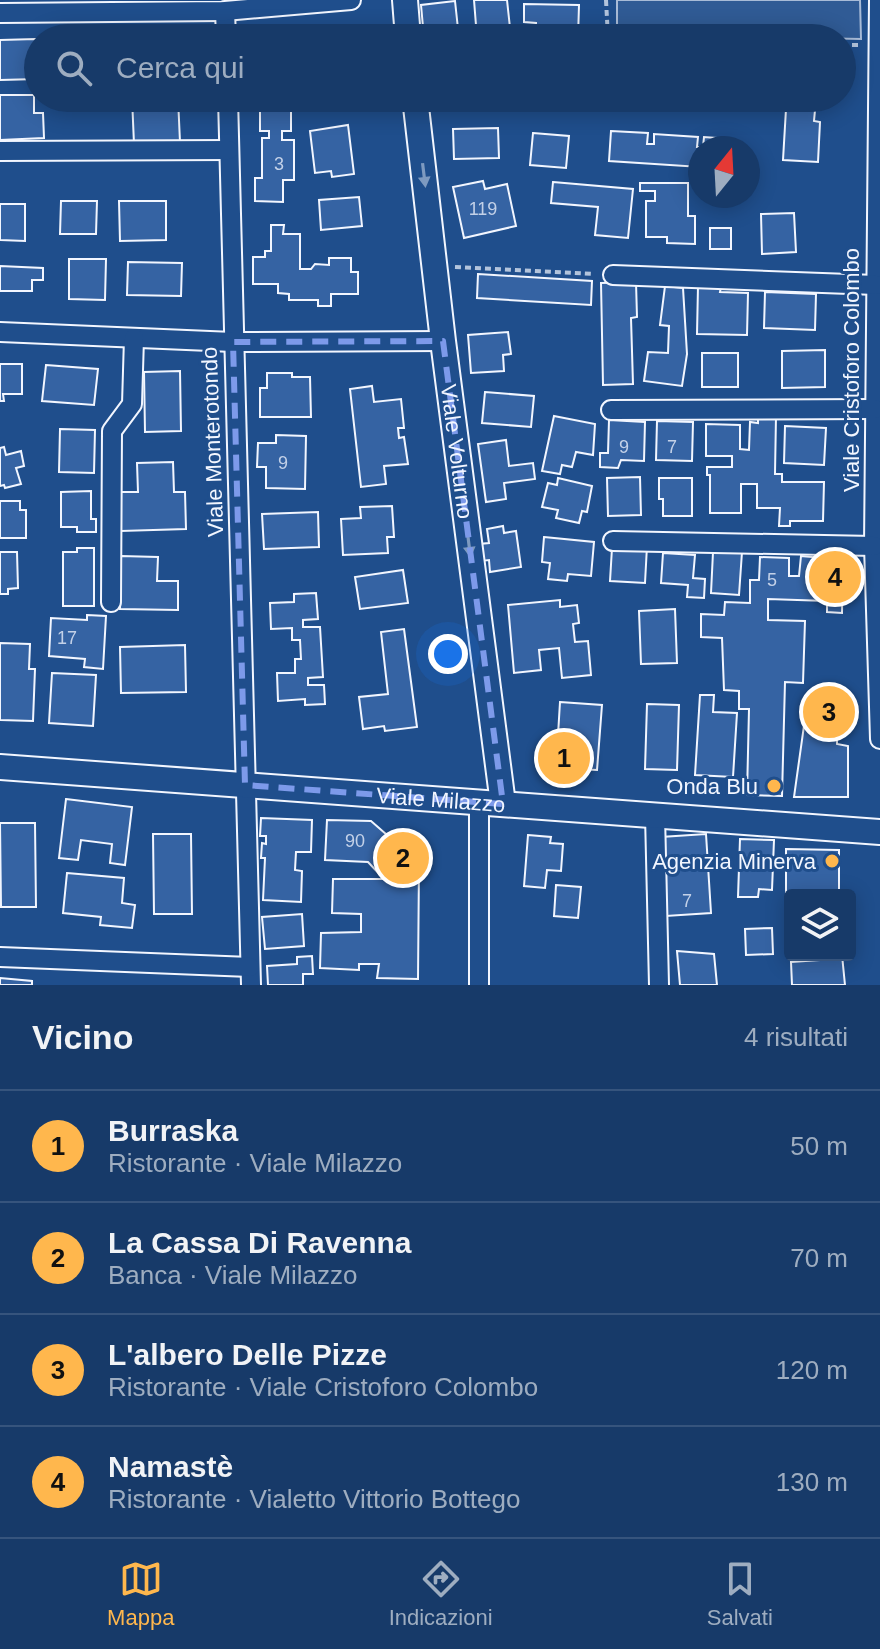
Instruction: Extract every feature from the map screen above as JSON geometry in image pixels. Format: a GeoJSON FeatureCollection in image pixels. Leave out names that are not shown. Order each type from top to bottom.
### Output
{"type":"FeatureCollection","features":[{"type":"Feature","properties":{"kind":"street"},"geometry":{"type":"LineString","coordinates":[[0,13],[225,11],[351,0]]}},
{"type":"Feature","properties":{"kind":"street"},"geometry":{"type":"LineString","coordinates":[[405,0],[407,24]]}},
{"type":"Feature","properties":{"kind":"street","name":"Viale Cristoforo Colombo"},"geometry":{"type":"LineString","coordinates":[[879,0],[874,546],[880,739]]}},
{"type":"Feature","properties":{"kind":"street"},"geometry":{"type":"LineString","coordinates":[[225,11],[225,24]]}},
{"type":"Feature","properties":{"kind":"street","name":"Viale Monterotondo"},"geometry":{"type":"LineString","coordinates":[[228,112],[250,976]]}},
{"type":"Feature","properties":{"kind":"street","name":"Viale Volturno"},"geometry":{"type":"LineString","coordinates":[[417,112],[491,803],[479,985]]}},
{"type":"Feature","properties":{"kind":"street"},"geometry":{"type":"LineString","coordinates":[[0,151],[229,150]]}},
{"type":"Feature","properties":{"kind":"street"},"geometry":{"type":"LineString","coordinates":[[613,275],[876,285]]}},
{"type":"Feature","properties":{"kind":"street"},"geometry":{"type":"LineString","coordinates":[[0,332],[233,342],[443,341]]}},
{"type":"Feature","properties":{"kind":"street"},"geometry":{"type":"LineString","coordinates":[[111,602],[112,431],[132,404],[134,338]]}},
{"type":"Feature","properties":{"kind":"street"},"geometry":{"type":"LineString","coordinates":[[611,410],[875,409]]}},
{"type":"Feature","properties":{"kind":"street"},"geometry":{"type":"LineString","coordinates":[[613,541],[874,546]]}},
{"type":"Feature","properties":{"kind":"street","name":"Viale Milazzo"},"geometry":{"type":"LineString","coordinates":[[0,767],[880,832]]}},
{"type":"Feature","properties":{"kind":"street"},"geometry":{"type":"LineString","coordinates":[[655,815],[659,985]]}},
{"type":"Feature","properties":{"kind":"street"},"geometry":{"type":"LineString","coordinates":[[0,957],[250,976]]}},
{"type":"Feature","properties":{"kind":"path"},"geometry":{"type":"LineString","coordinates":[[606,0],[607,24]]}},
{"type":"Feature","properties":{"kind":"path"},"geometry":{"type":"LineString","coordinates":[[434,266],[613,275]]}},
{"type":"Feature","properties":{"kind":"highlighted area"},"geometry":{"type":"Polygon","coordinates":[[[443,341],[503,804],[245,785],[233,342],[443,341]]]}},
{"type":"Feature","properties":{"kind":"shaded area"},"geometry":{"type":"Polygon","coordinates":[[[617,0],[860,0],[861,39],[856,39],[856,24],[617,24],[617,0]]]}},
{"type":"Feature","properties":{"kind":"building"},"geometry":{"type":"Polygon","coordinates":[[[474,0],[507,0],[510,24],[476,24],[474,0]]]}},
{"type":"Feature","properties":{"kind":"building"},"geometry":{"type":"Polygon","coordinates":[[[455,1],[457,24],[423,24],[421,5],[455,1]]]}},
{"type":"Feature","properties":{"kind":"building"},"geometry":{"type":"Polygon","coordinates":[[[524,4],[579,5],[578,24],[524,22],[524,4]]]}},
{"type":"Feature","properties":{"kind":"building"},"geometry":{"type":"Polygon","coordinates":[[[24,39],[24,79],[0,80],[0,40],[24,39]]]}},
{"type":"Feature","properties":{"kind":"building"},"geometry":{"type":"Polygon","coordinates":[[[0,95],[24,95],[24,112],[43,113],[44,138],[0,140],[0,95]]]}},
{"type":"Feature","properties":{"kind":"building"},"geometry":{"type":"Polygon","coordinates":[[[133,112],[179,112],[180,142],[134,144],[133,112]]]}},
{"type":"Feature","properties":{"kind":"building"},"geometry":{"type":"Polygon","coordinates":[[[260,112],[291,112],[291,131],[282,131],[282,140],[294,140],[294,180],[283,180],[283,202],[255,201],[255,178],[262,178],[262,138],[269,138],[269,131],[260,131],[260,112]]]}},
{"type":"Feature","properties":{"kind":"building"},"geometry":{"type":"Polygon","coordinates":[[[786,112],[815,112],[814,121],[820,122],[818,162],[783,160],[786,112]]]}},
{"type":"Feature","properties":{"kind":"building"},"geometry":{"type":"Polygon","coordinates":[[[348,125],[354,174],[332,177],[331,171],[315,173],[310,131],[348,125]]]}},
{"type":"Feature","properties":{"kind":"building"},"geometry":{"type":"Polygon","coordinates":[[[498,128],[499,158],[454,159],[453,129],[498,128]]]}},
{"type":"Feature","properties":{"kind":"building"},"geometry":{"type":"Polygon","coordinates":[[[611,131],[648,133],[647,144],[654,144],[654,134],[688,136],[688,166],[609,161],[611,131]]]}},
{"type":"Feature","properties":{"kind":"building"},"geometry":{"type":"Polygon","coordinates":[[[533,133],[569,136],[566,168],[530,165],[533,133]]]}},
{"type":"Feature","properties":{"kind":"building"},"geometry":{"type":"Polygon","coordinates":[[[483,181],[485,189],[507,184],[516,226],[464,238],[453,187],[483,181]]]}},
{"type":"Feature","properties":{"kind":"building"},"geometry":{"type":"Polygon","coordinates":[[[553,182],[633,189],[628,238],[595,235],[598,207],[551,203],[553,182]]]}},
{"type":"Feature","properties":{"kind":"building"},"geometry":{"type":"Polygon","coordinates":[[[640,183],[688,183],[688,216],[695,216],[695,244],[667,243],[667,237],[646,237],[646,201],[655,201],[655,191],[640,191],[640,183]]]}},
{"type":"Feature","properties":{"kind":"building"},"geometry":{"type":"Polygon","coordinates":[[[359,197],[362,226],[321,230],[319,200],[359,197]]]}},
{"type":"Feature","properties":{"kind":"building"},"geometry":{"type":"Polygon","coordinates":[[[61,201],[97,201],[96,234],[60,234],[61,201]]]}},
{"type":"Feature","properties":{"kind":"building"},"geometry":{"type":"Polygon","coordinates":[[[119,201],[166,201],[166,240],[120,241],[119,201]]]}},
{"type":"Feature","properties":{"kind":"building"},"geometry":{"type":"Polygon","coordinates":[[[0,204],[25,204],[25,241],[0,240],[0,204]]]}},
{"type":"Feature","properties":{"kind":"building"},"geometry":{"type":"Polygon","coordinates":[[[794,213],[796,252],[762,254],[761,214],[794,213]]]}},
{"type":"Feature","properties":{"kind":"building"},"geometry":{"type":"Polygon","coordinates":[[[271,225],[284,225],[283,234],[300,234],[300,269],[311,269],[315,264],[329,265],[329,258],[351,258],[351,272],[358,272],[358,294],[331,294],[331,306],[318,306],[318,300],[289,300],[289,294],[278,293],[278,284],[253,284],[253,257],[265,257],[265,251],[271,251],[271,225]]]}},
{"type":"Feature","properties":{"kind":"building"},"geometry":{"type":"Polygon","coordinates":[[[710,228],[731,228],[731,249],[710,249],[710,228]]]}},
{"type":"Feature","properties":{"kind":"building"},"geometry":{"type":"Polygon","coordinates":[[[69,259],[106,259],[105,300],[69,299],[69,259]]]}},
{"type":"Feature","properties":{"kind":"building"},"geometry":{"type":"Polygon","coordinates":[[[128,262],[182,263],[181,296],[127,295],[128,262]]]}},
{"type":"Feature","properties":{"kind":"building"},"geometry":{"type":"Polygon","coordinates":[[[0,266],[43,268],[43,280],[32,280],[32,291],[0,291],[0,266]]]}},
{"type":"Feature","properties":{"kind":"building"},"geometry":{"type":"Polygon","coordinates":[[[478,274],[592,281],[591,305],[477,298],[478,274]]]}},
{"type":"Feature","properties":{"kind":"building"},"geometry":{"type":"Polygon","coordinates":[[[636,282],[637,317],[631,318],[633,384],[603,385],[601,283],[636,282]]]}},
{"type":"Feature","properties":{"kind":"building"},"geometry":{"type":"Polygon","coordinates":[[[665,286],[683,288],[687,354],[682,386],[644,381],[648,352],[668,353],[669,326],[660,325],[665,286]]]}},
{"type":"Feature","properties":{"kind":"building"},"geometry":{"type":"Polygon","coordinates":[[[698,286],[721,287],[720,292],[748,293],[747,335],[697,334],[698,286]]]}},
{"type":"Feature","properties":{"kind":"building"},"geometry":{"type":"Polygon","coordinates":[[[765,292],[816,294],[815,330],[764,328],[765,292]]]}},
{"type":"Feature","properties":{"kind":"building"},"geometry":{"type":"Polygon","coordinates":[[[508,332],[511,354],[503,355],[504,371],[471,373],[468,335],[508,332]]]}},
{"type":"Feature","properties":{"kind":"building"},"geometry":{"type":"Polygon","coordinates":[[[825,350],[825,387],[782,388],[782,351],[825,350]]]}},
{"type":"Feature","properties":{"kind":"building"},"geometry":{"type":"Polygon","coordinates":[[[702,353],[738,353],[738,387],[702,387],[702,353]]]}},
{"type":"Feature","properties":{"kind":"building"},"geometry":{"type":"Polygon","coordinates":[[[0,364],[22,364],[22,394],[3,394],[4,401],[0,401],[0,364]]]}},
{"type":"Feature","properties":{"kind":"building"},"geometry":{"type":"Polygon","coordinates":[[[46,365],[98,369],[94,405],[42,401],[46,365]]]}},
{"type":"Feature","properties":{"kind":"building"},"geometry":{"type":"Polygon","coordinates":[[[180,371],[181,431],[145,432],[144,372],[180,371]]]}},
{"type":"Feature","properties":{"kind":"building"},"geometry":{"type":"Polygon","coordinates":[[[267,373],[310,377],[311,417],[260,417],[260,388],[267,388],[267,373]]]}},
{"type":"Feature","properties":{"kind":"building"},"geometry":{"type":"Polygon","coordinates":[[[372,386],[374,402],[401,399],[404,428],[398,428],[399,438],[404,437],[408,464],[384,466],[386,484],[361,487],[350,389],[372,386]]]}},
{"type":"Feature","properties":{"kind":"building"},"geometry":{"type":"Polygon","coordinates":[[[485,392],[534,396],[531,427],[482,423],[485,392]]]}},
{"type":"Feature","properties":{"kind":"building"},"geometry":{"type":"Polygon","coordinates":[[[554,416],[595,424],[593,455],[576,452],[572,467],[562,465],[560,474],[542,471],[554,416]]]}},
{"type":"Feature","properties":{"kind":"building"},"geometry":{"type":"Polygon","coordinates":[[[758,416],[776,416],[775,474],[782,474],[782,482],[824,482],[823,521],[790,521],[790,526],[779,526],[780,508],[757,508],[757,484],[741,484],[741,513],[710,513],[710,475],[707,475],[707,467],[732,467],[732,456],[706,456],[706,424],[740,425],[740,449],[749,450],[750,422],[758,423],[758,416]]]}},
{"type":"Feature","properties":{"kind":"building"},"geometry":{"type":"Polygon","coordinates":[[[609,420],[645,422],[644,461],[621,460],[618,468],[600,467],[600,453],[608,453],[609,420]]]}},
{"type":"Feature","properties":{"kind":"building"},"geometry":{"type":"Polygon","coordinates":[[[657,421],[693,422],[692,461],[656,460],[657,421]]]}},
{"type":"Feature","properties":{"kind":"building"},"geometry":{"type":"Polygon","coordinates":[[[785,426],[826,428],[824,465],[784,463],[785,426]]]}},
{"type":"Feature","properties":{"kind":"building"},"geometry":{"type":"Polygon","coordinates":[[[60,429],[95,430],[94,473],[59,472],[60,429]]]}},
{"type":"Feature","properties":{"kind":"building"},"geometry":{"type":"Polygon","coordinates":[[[276,435],[306,436],[305,489],[266,488],[266,467],[257,467],[258,443],[276,443],[276,435]]]}},
{"type":"Feature","properties":{"kind":"building"},"geometry":{"type":"Polygon","coordinates":[[[506,440],[509,466],[533,463],[535,479],[504,483],[506,499],[486,502],[478,444],[506,440]]]}},
{"type":"Feature","properties":{"kind":"building"},"geometry":{"type":"Polygon","coordinates":[[[4,447],[6,455],[21,451],[24,466],[16,468],[21,484],[5,488],[4,485],[0,486],[0,448],[4,447]]]}},
{"type":"Feature","properties":{"kind":"building"},"geometry":{"type":"Polygon","coordinates":[[[173,462],[174,492],[185,492],[186,529],[121,531],[120,492],[138,492],[137,463],[173,462]]]}},
{"type":"Feature","properties":{"kind":"building"},"geometry":{"type":"Polygon","coordinates":[[[640,477],[641,515],[608,516],[607,478],[640,477]]]}},
{"type":"Feature","properties":{"kind":"building"},"geometry":{"type":"Polygon","coordinates":[[[558,478],[592,486],[587,512],[582,511],[579,523],[556,518],[558,510],[542,507],[548,483],[557,485],[558,478]]]}},
{"type":"Feature","properties":{"kind":"building"},"geometry":{"type":"Polygon","coordinates":[[[659,478],[692,478],[692,516],[663,516],[659,478]]]}},
{"type":"Feature","properties":{"kind":"building"},"geometry":{"type":"Polygon","coordinates":[[[91,491],[91,519],[96,519],[96,532],[77,532],[77,527],[61,527],[61,492],[91,491]]]}},
{"type":"Feature","properties":{"kind":"building"},"geometry":{"type":"Polygon","coordinates":[[[0,501],[20,501],[20,510],[26,510],[26,538],[0,538],[0,501]]]}},
{"type":"Feature","properties":{"kind":"building"},"geometry":{"type":"Polygon","coordinates":[[[392,506],[394,537],[387,537],[388,553],[343,555],[341,519],[361,518],[360,507],[392,506]]]}},
{"type":"Feature","properties":{"kind":"building"},"geometry":{"type":"Polygon","coordinates":[[[318,512],[319,547],[264,549],[262,514],[318,512]]]}},
{"type":"Feature","properties":{"kind":"building"},"geometry":{"type":"Polygon","coordinates":[[[503,526],[504,533],[516,531],[521,567],[490,572],[489,560],[481,561],[479,544],[489,543],[487,529],[503,526]]]}},
{"type":"Feature","properties":{"kind":"building"},"geometry":{"type":"Polygon","coordinates":[[[544,537],[594,542],[591,576],[568,574],[567,581],[548,579],[550,563],[542,562],[544,537]]]}},
{"type":"Feature","properties":{"kind":"building"},"geometry":{"type":"Polygon","coordinates":[[[647,546],[645,583],[610,581],[612,548],[647,546]]]}},
{"type":"Feature","properties":{"kind":"building"},"geometry":{"type":"Polygon","coordinates":[[[77,548],[94,548],[94,606],[63,606],[63,552],[77,552],[77,548]]]}},
{"type":"Feature","properties":{"kind":"building"},"geometry":{"type":"Polygon","coordinates":[[[724,550],[742,552],[739,595],[711,593],[713,552],[724,553],[724,550]]]}},
{"type":"Feature","properties":{"kind":"building"},"geometry":{"type":"Polygon","coordinates":[[[0,552],[17,552],[18,588],[8,589],[8,594],[0,594],[0,552]]]}},
{"type":"Feature","properties":{"kind":"building"},"geometry":{"type":"Polygon","coordinates":[[[663,553],[695,555],[693,578],[705,579],[704,598],[687,597],[688,585],[661,583],[663,553]]]}},
{"type":"Feature","properties":{"kind":"building"},"geometry":{"type":"Polygon","coordinates":[[[121,556],[158,557],[157,581],[178,581],[178,610],[120,609],[121,556]]]}},
{"type":"Feature","properties":{"kind":"building"},"geometry":{"type":"Polygon","coordinates":[[[801,556],[843,560],[842,613],[827,612],[827,601],[768,599],[768,620],[805,621],[803,683],[785,682],[782,796],[747,795],[749,709],[739,709],[739,691],[724,690],[722,638],[701,637],[701,614],[724,615],[725,602],[750,603],[750,580],[759,580],[760,557],[789,558],[789,576],[799,576],[801,556]]]}},
{"type":"Feature","properties":{"kind":"building"},"geometry":{"type":"Polygon","coordinates":[[[403,570],[408,603],[360,609],[355,577],[403,570]]]}},
{"type":"Feature","properties":{"kind":"building"},"geometry":{"type":"Polygon","coordinates":[[[316,593],[318,619],[303,620],[303,627],[320,627],[323,677],[308,678],[308,685],[324,685],[325,704],[305,705],[305,699],[278,701],[277,673],[295,673],[295,659],[301,659],[300,640],[292,640],[292,628],[271,629],[270,603],[294,602],[294,594],[316,593]]]}},
{"type":"Feature","properties":{"kind":"building"},"geometry":{"type":"Polygon","coordinates":[[[560,600],[560,607],[577,605],[579,623],[573,624],[575,642],[588,641],[591,675],[562,678],[559,648],[539,650],[541,670],[514,673],[508,605],[560,600]]]}},
{"type":"Feature","properties":{"kind":"building"},"geometry":{"type":"Polygon","coordinates":[[[675,609],[677,663],[641,664],[639,611],[675,609]]]}},
{"type":"Feature","properties":{"kind":"building"},"geometry":{"type":"Polygon","coordinates":[[[87,615],[106,616],[103,669],[84,667],[85,659],[49,656],[51,618],[87,620],[87,615]]]}},
{"type":"Feature","properties":{"kind":"building"},"geometry":{"type":"Polygon","coordinates":[[[404,629],[417,727],[385,731],[384,726],[363,729],[359,697],[388,694],[381,632],[404,629]]]}},
{"type":"Feature","properties":{"kind":"building"},"geometry":{"type":"Polygon","coordinates":[[[0,643],[30,644],[29,669],[35,669],[33,721],[0,720],[0,643]]]}},
{"type":"Feature","properties":{"kind":"building"},"geometry":{"type":"Polygon","coordinates":[[[185,645],[186,692],[121,693],[120,647],[185,645]]]}},
{"type":"Feature","properties":{"kind":"building"},"geometry":{"type":"Polygon","coordinates":[[[52,673],[96,675],[93,726],[49,723],[52,673]]]}},
{"type":"Feature","properties":{"kind":"building"},"geometry":{"type":"Polygon","coordinates":[[[700,695],[714,695],[713,712],[737,713],[733,777],[695,775],[700,695]]]}},
{"type":"Feature","properties":{"kind":"building"},"geometry":{"type":"Polygon","coordinates":[[[808,697],[837,699],[837,744],[848,746],[848,797],[794,797],[808,697]]]}},
{"type":"Feature","properties":{"kind":"building"},"geometry":{"type":"Polygon","coordinates":[[[560,702],[602,705],[597,770],[556,768],[560,702]]]}},
{"type":"Feature","properties":{"kind":"building"},"geometry":{"type":"Polygon","coordinates":[[[647,704],[679,705],[677,770],[645,769],[647,704]]]}},
{"type":"Feature","properties":{"kind":"building"},"geometry":{"type":"Polygon","coordinates":[[[66,799],[132,807],[125,865],[110,863],[112,844],[81,840],[78,860],[59,858],[66,799]]]}},
{"type":"Feature","properties":{"kind":"building"},"geometry":{"type":"Polygon","coordinates":[[[261,818],[312,820],[311,852],[296,852],[295,870],[302,871],[301,902],[263,900],[265,858],[261,858],[266,836],[260,836],[261,818]]]}},
{"type":"Feature","properties":{"kind":"building"},"geometry":{"type":"Polygon","coordinates":[[[327,820],[371,821],[419,863],[418,979],[377,978],[379,964],[359,964],[359,970],[320,968],[321,933],[361,932],[361,914],[332,913],[333,879],[384,879],[368,862],[325,860],[327,820]]]}},
{"type":"Feature","properties":{"kind":"building"},"geometry":{"type":"Polygon","coordinates":[[[0,823],[35,823],[36,907],[1,907],[0,823]]]}},
{"type":"Feature","properties":{"kind":"building"},"geometry":{"type":"Polygon","coordinates":[[[153,834],[191,834],[192,914],[154,914],[153,834]]]}},
{"type":"Feature","properties":{"kind":"building"},"geometry":{"type":"Polygon","coordinates":[[[706,834],[711,913],[666,916],[661,837],[706,834]]]}},
{"type":"Feature","properties":{"kind":"building"},"geometry":{"type":"Polygon","coordinates":[[[528,835],[551,837],[550,843],[563,844],[561,871],[547,870],[545,888],[524,886],[528,835]]]}},
{"type":"Feature","properties":{"kind":"building"},"geometry":{"type":"Polygon","coordinates":[[[740,839],[774,840],[772,890],[759,889],[758,897],[738,897],[740,839]]]}},
{"type":"Feature","properties":{"kind":"building"},"geometry":{"type":"Polygon","coordinates":[[[786,849],[839,850],[839,889],[786,889],[786,849]]]}},
{"type":"Feature","properties":{"kind":"building"},"geometry":{"type":"Polygon","coordinates":[[[67,873],[124,878],[122,903],[135,905],[132,928],[100,925],[101,917],[63,913],[67,873]]]}},
{"type":"Feature","properties":{"kind":"building"},"geometry":{"type":"Polygon","coordinates":[[[556,885],[581,887],[578,918],[554,916],[556,885]]]}},
{"type":"Feature","properties":{"kind":"building"},"geometry":{"type":"Polygon","coordinates":[[[302,914],[304,946],[265,949],[262,917],[302,914]]]}},
{"type":"Feature","properties":{"kind":"building"},"geometry":{"type":"Polygon","coordinates":[[[772,928],[773,954],[746,955],[745,929],[772,928]]]}},
{"type":"Feature","properties":{"kind":"building"},"geometry":{"type":"Polygon","coordinates":[[[677,951],[714,954],[717,985],[680,985],[677,951]]]}},
{"type":"Feature","properties":{"kind":"building"},"geometry":{"type":"Polygon","coordinates":[[[312,956],[313,974],[303,974],[303,985],[268,985],[267,966],[297,964],[297,957],[312,956]]]}},
{"type":"Feature","properties":{"kind":"building"},"geometry":{"type":"Polygon","coordinates":[[[843,961],[845,985],[792,985],[791,962],[843,961]]]}},
{"type":"Feature","properties":{"kind":"building"},"geometry":{"type":"Polygon","coordinates":[[[0,978],[32,981],[32,985],[0,985],[0,978]]]}},
{"type":"Feature","properties":{"kind":"place","name":"Namastè"},"geometry":{"type":"Point","coordinates":[835,577]}},
{"type":"Feature","properties":{"kind":"place","name":"L'albero Delle Pizze"},"geometry":{"type":"Point","coordinates":[829,712]}},
{"type":"Feature","properties":{"kind":"place","name":"Burraska"},"geometry":{"type":"Point","coordinates":[564,758]}},
{"type":"Feature","properties":{"kind":"place","name":"Onda Blu"},"geometry":{"type":"Point","coordinates":[774,786]}},
{"type":"Feature","properties":{"kind":"place","name":"La Cassa Di Ravenna"},"geometry":{"type":"Point","coordinates":[403,858]}},
{"type":"Feature","properties":{"kind":"place","name":"Agenzia Minerva"},"geometry":{"type":"Point","coordinates":[832,861]}}]}
